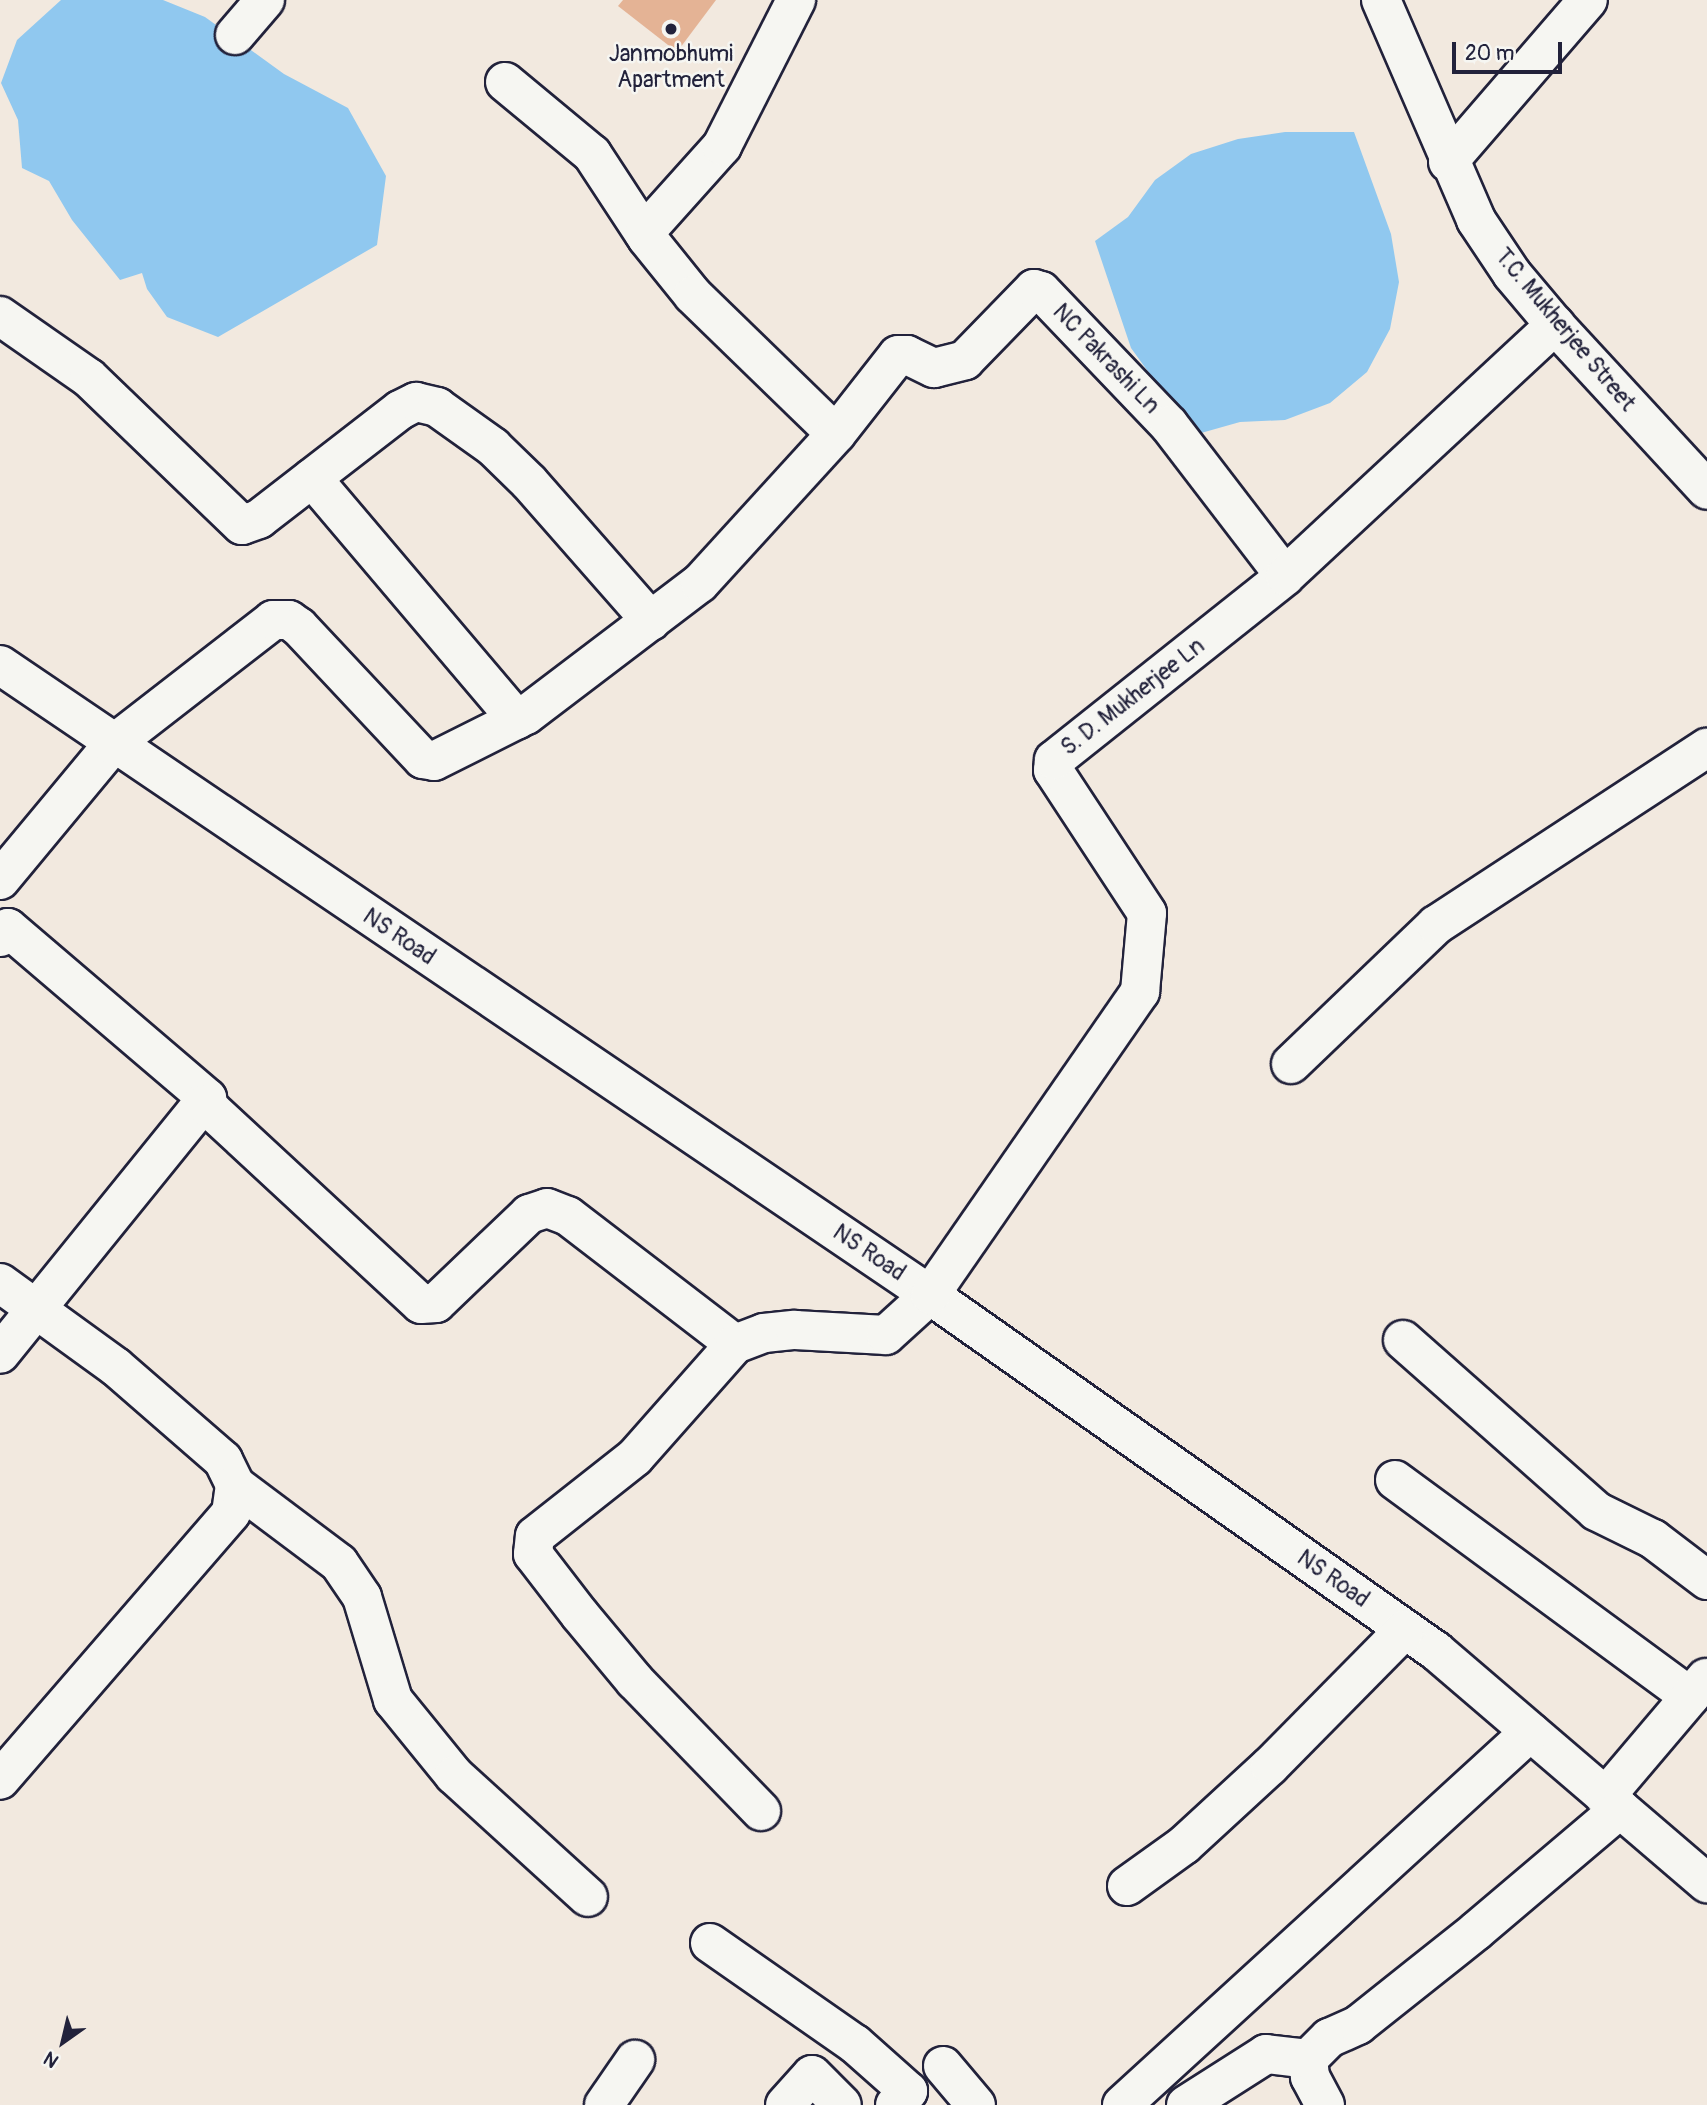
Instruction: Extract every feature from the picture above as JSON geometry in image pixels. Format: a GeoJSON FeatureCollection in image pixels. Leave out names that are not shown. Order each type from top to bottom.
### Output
{"type":"FeatureCollection","features":[{"type":"Feature","properties":{"kind":"street"},"geometry":{"type":"LineString","coordinates":[[235,36],[265,0]]}},
{"type":"Feature","properties":{"kind":"street"},"geometry":{"type":"LineString","coordinates":[[643,233],[722,146],[796,0]]}},
{"type":"Feature","properties":{"kind":"street","name":"T.C. Mukherjee Street"},"geometry":{"type":"LineString","coordinates":[[1381,0],[1448,162],[1476,220],[1512,274],[1555,325],[1707,490]]}},
{"type":"Feature","properties":{"kind":"street"},"geometry":{"type":"LineString","coordinates":[[1448,162],[1588,0]]}},
{"type":"Feature","properties":{"kind":"street"},"geometry":{"type":"LineString","coordinates":[[505,82],[592,154],[643,233],[713,317],[836,434]]}},
{"type":"Feature","properties":{"kind":"street","name":"NC Pakrashi Ln"},"geometry":{"type":"LineString","coordinates":[[112,745],[281,618],[299,627],[423,759],[435,761],[517,720],[700,583],[836,434],[898,355],[907,355],[934,368],[965,360],[1038,289],[1169,425],[1284,576]]}},
{"type":"Feature","properties":{"kind":"street"},"geometry":{"type":"LineString","coordinates":[[0,316],[89,378],[242,525],[253,524],[400,410],[416,402],[437,407],[458,419],[520,474],[651,621]]}},
{"type":"Feature","properties":{"kind":"street","name":"S. D. Mukherjee Ln"},"geometry":{"type":"LineString","coordinates":[[930,1295],[1140,992],[1147,913],[1054,770],[1054,760],[1284,576],[1555,325]]}},
{"type":"Feature","properties":{"kind":"street"},"geometry":{"type":"LineString","coordinates":[[312,478],[517,720]]}},
{"type":"Feature","properties":{"kind":"street","name":"NS Road"},"geometry":{"type":"LineString","coordinates":[[0,666],[112,745],[930,1295],[1404,1630],[1530,1732],[1707,1883]]}},
{"type":"Feature","properties":{"kind":"street"},"geometry":{"type":"LineString","coordinates":[[0,880],[112,745]]}},
{"type":"Feature","properties":{"kind":"street"},"geometry":{"type":"LineString","coordinates":[[1291,1064],[1436,925],[1707,748]]}},
{"type":"Feature","properties":{"kind":"street"},"geometry":{"type":"LineString","coordinates":[[0,1353],[205,1104],[205,1093],[3,929]]}},
{"type":"Feature","properties":{"kind":"street"},"geometry":{"type":"LineString","coordinates":[[205,1104],[421,1304],[436,1303],[529,1214],[547,1208],[568,1216],[735,1344]]}},
{"type":"Feature","properties":{"kind":"street"},"geometry":{"type":"LineString","coordinates":[[0,1283],[116,1367],[223,1460],[235,1485],[339,1563],[362,1597],[393,1700],[454,1775],[588,1897]]}},
{"type":"Feature","properties":{"kind":"street"},"geometry":{"type":"LineString","coordinates":[[761,1811],[635,1681],[532,1547],[534,1536],[635,1457],[735,1344],[764,1333],[794,1330],[882,1336],[930,1295]]}},
{"type":"Feature","properties":{"kind":"street"},"geometry":{"type":"LineString","coordinates":[[1403,1340],[1596,1511],[1653,1539],[1707,1580]]}},
{"type":"Feature","properties":{"kind":"street"},"geometry":{"type":"LineString","coordinates":[[1308,2059],[1329,2038],[1359,2025],[1476,1931],[1613,1803],[1699,1687],[1395,1480]]}},
{"type":"Feature","properties":{"kind":"street"},"geometry":{"type":"LineString","coordinates":[[0,1780],[231,1513],[235,1485]]}},
{"type":"Feature","properties":{"kind":"street"},"geometry":{"type":"LineString","coordinates":[[1127,1886],[1184,1845],[1270,1766],[1404,1630]]}},
{"type":"Feature","properties":{"kind":"street"},"geometry":{"type":"LineString","coordinates":[[1122,2105],[1530,1732]]}},
{"type":"Feature","properties":{"kind":"street"},"geometry":{"type":"LineString","coordinates":[[710,1943],[873,2060],[908,2091],[895,2105]]}},
{"type":"Feature","properties":{"kind":"street"},"geometry":{"type":"LineString","coordinates":[[1186,2105],[1266,2054],[1308,2059]]}},
{"type":"Feature","properties":{"kind":"street"},"geometry":{"type":"LineString","coordinates":[[1308,2059],[1310,2077],[1325,2105]]}},
{"type":"Feature","properties":{"kind":"street"},"geometry":{"type":"LineString","coordinates":[[604,2105],[635,2060]]}},
{"type":"Feature","properties":{"kind":"street"},"geometry":{"type":"LineString","coordinates":[[943,2066],[976,2105]]}},
{"type":"Feature","properties":{"kind":"street"},"geometry":{"type":"LineString","coordinates":[[785,2105],[812,2075],[842,2105]]}},
{"type":"Feature","properties":{"kind":"water"},"geometry":{"type":"Polygon","coordinates":[[[61,0],[163,0],[205,17],[284,74],[348,108],[386,176],[377,245],[218,337],[167,317],[147,289],[142,273],[120,280],[72,220],[49,181],[22,168],[18,120],[1,83],[17,40],[61,0]]]}},
{"type":"Feature","properties":{"kind":"water"},"geometry":{"type":"Polygon","coordinates":[[[1285,132],[1354,132],[1391,234],[1399,282],[1390,329],[1367,372],[1330,403],[1285,420],[1240,422],[1194,435],[1131,348],[1095,241],[1128,217],[1155,180],[1191,154],[1238,139],[1285,132]]]}},
{"type":"Feature","properties":{"kind":"building","name":"Janmobhumi Apartment"},"geometry":{"type":"Polygon","coordinates":[[[623,0],[716,0],[677,52],[618,6],[623,0]]]}},
{"type":"Feature","properties":{"kind":"place","name":"Janmobhumi Apartment"},"geometry":{"type":"Point","coordinates":[671,29]}}]}
